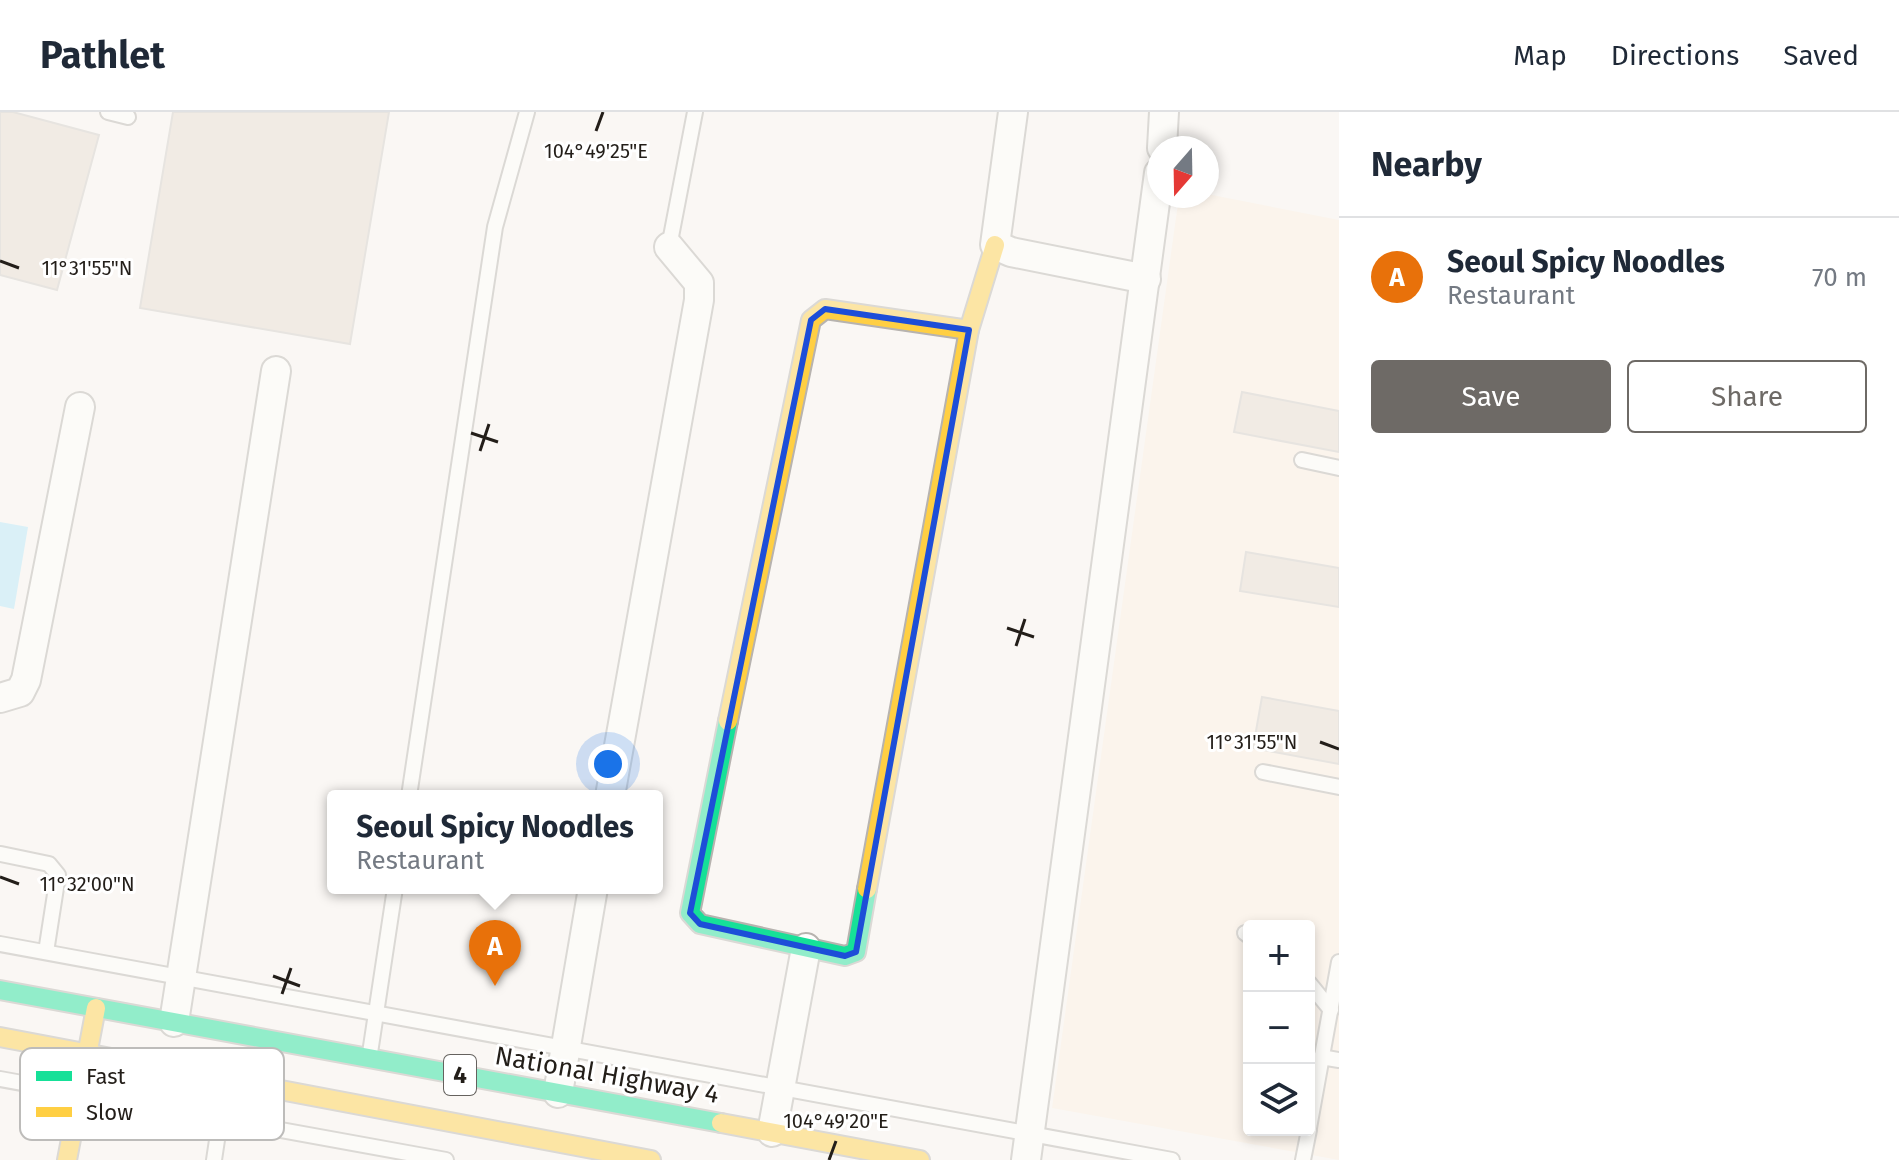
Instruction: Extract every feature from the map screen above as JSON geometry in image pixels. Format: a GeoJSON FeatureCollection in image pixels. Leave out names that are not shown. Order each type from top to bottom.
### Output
{"type":"FeatureCollection","features":[{"type":"Feature","properties":{"kind":"main road"},"geometry":{"type":"LineString","coordinates":[[969,330],[825,309],[811,320],[690,913],[700,924],[845,956],[856,952],[862,939],[969,330],[995,245]]}},
{"type":"Feature","properties":{"kind":"main road","name":"National Highway 4"},"geometry":{"type":"LineString","coordinates":[[0,990],[920,1160]]}},
{"type":"Feature","properties":{"kind":"main road"},"geometry":{"type":"LineString","coordinates":[[90,1048],[96,1008]]}},
{"type":"Feature","properties":{"kind":"main road","name":"4"},"geometry":{"type":"LineString","coordinates":[[0,1037],[61,1048]]}},
{"type":"Feature","properties":{"kind":"main road","name":"4"},"geometry":{"type":"LineString","coordinates":[[284,1090],[651,1160]]}},
{"type":"Feature","properties":{"kind":"main road"},"geometry":{"type":"LineString","coordinates":[[67,1160],[72,1140]]}},
{"type":"Feature","properties":{"kind":"street"},"geometry":{"type":"LineString","coordinates":[[1013,112],[995,245],[1011,252],[1146,279]]}},
{"type":"Feature","properties":{"kind":"street"},"geometry":{"type":"LineString","coordinates":[[1163,136],[1164,112]]}},
{"type":"Feature","properties":{"kind":"street"},"geometry":{"type":"LineString","coordinates":[[1028,1147],[1155,208]]}},
{"type":"Feature","properties":{"kind":"street"},"geometry":{"type":"LineString","coordinates":[[611,790],[699,300],[699,283],[669,247]]}},
{"type":"Feature","properties":{"kind":"street"},"geometry":{"type":"LineString","coordinates":[[174,1022],[276,371]]}},
{"type":"Feature","properties":{"kind":"street"},"geometry":{"type":"LineString","coordinates":[[0,698],[20,692],[26,680],[80,407]]}},
{"type":"Feature","properties":{"kind":"street"},"geometry":{"type":"LineString","coordinates":[[558,1093],[592,894]]}},
{"type":"Feature","properties":{"kind":"street"},"geometry":{"type":"LineString","coordinates":[[772,1132],[806,948]]}},
{"type":"Feature","properties":{"kind":"lane"},"geometry":{"type":"LineString","coordinates":[[108,112],[128,117]]}},
{"type":"Feature","properties":{"kind":"lane"},"geometry":{"type":"LineString","coordinates":[[410,790],[495,227],[527,112]]}},
{"type":"Feature","properties":{"kind":"lane"},"geometry":{"type":"LineString","coordinates":[[669,247],[695,112]]}},
{"type":"Feature","properties":{"kind":"lane"},"geometry":{"type":"LineString","coordinates":[[1302,460],[1339,468]]}},
{"type":"Feature","properties":{"kind":"lane"},"geometry":{"type":"LineString","coordinates":[[1263,772],[1339,787]]}},
{"type":"Feature","properties":{"kind":"lane"},"geometry":{"type":"LineString","coordinates":[[1,854],[49,864],[58,875],[46,952]]}},
{"type":"Feature","properties":{"kind":"lane"},"geometry":{"type":"LineString","coordinates":[[370,1058],[394,894]]}},
{"type":"Feature","properties":{"kind":"lane"},"geometry":{"type":"LineString","coordinates":[[0,944],[780,1088],[1028,1147],[1172,1160]]}},
{"type":"Feature","properties":{"kind":"lane"},"geometry":{"type":"LineString","coordinates":[[1315,1093],[1339,962]]}},
{"type":"Feature","properties":{"kind":"lane"},"geometry":{"type":"LineString","coordinates":[[1315,990],[1331,1010]]}},
{"type":"Feature","properties":{"kind":"lane"},"geometry":{"type":"LineString","coordinates":[[1321,1057],[1339,1060]]}},
{"type":"Feature","properties":{"kind":"lane"},"geometry":{"type":"LineString","coordinates":[[0,1079],[20,1083]]}},
{"type":"Feature","properties":{"kind":"lane"},"geometry":{"type":"LineString","coordinates":[[284,1133],[382,1153],[446,1160]]}},
{"type":"Feature","properties":{"kind":"lane"},"geometry":{"type":"LineString","coordinates":[[1303,1160],[1308,1136]]}},
{"type":"Feature","properties":{"kind":"lane"},"geometry":{"type":"LineString","coordinates":[[214,1160],[217,1140]]}},
{"type":"Feature","properties":{"kind":"highlighted area"},"geometry":{"type":"Polygon","coordinates":[[[825,309],[969,330],[856,952],[845,956],[700,924],[690,913],[811,320],[825,309]]]}},
{"type":"Feature","properties":{"kind":"shaded area"},"geometry":{"type":"Polygon","coordinates":[[[1219,196],[1339,220],[1339,1160],[1052,1108],[1177,208],[1219,208],[1219,196]]]}},
{"type":"Feature","properties":{"kind":"water"},"geometry":{"type":"Polygon","coordinates":[[[0,522],[28,527],[14,609],[0,606],[0,522]]]}},
{"type":"Feature","properties":{"kind":"building"},"geometry":{"type":"Polygon","coordinates":[[[0,112],[13,112],[99,135],[57,290],[0,275],[0,112]]]}},
{"type":"Feature","properties":{"kind":"building"},"geometry":{"type":"Polygon","coordinates":[[[173,112],[389,112],[350,344],[140,308],[173,112]]]}},
{"type":"Feature","properties":{"kind":"building"},"geometry":{"type":"Polygon","coordinates":[[[1242,392],[1339,411],[1339,452],[1234,432],[1242,392]]]}},
{"type":"Feature","properties":{"kind":"building"},"geometry":{"type":"Polygon","coordinates":[[[1246,552],[1339,568],[1339,607],[1240,591],[1246,552]]]}},
{"type":"Feature","properties":{"kind":"building"},"geometry":{"type":"Polygon","coordinates":[[[1262,697],[1339,711],[1339,764],[1253,748],[1262,697]]]}},
{"type":"Feature","properties":{"kind":"traffic: fast"},"geometry":{"type":"LineString","coordinates":[[728,721],[690,913],[700,924],[845,956],[856,952],[867,889]]}},
{"type":"Feature","properties":{"kind":"traffic: fast"},"geometry":{"type":"LineString","coordinates":[[0,990],[721,1123]]}},
{"type":"Feature","properties":{"kind":"traffic: slow"},"geometry":{"type":"LineString","coordinates":[[867,889],[969,330],[995,245]]}},
{"type":"Feature","properties":{"kind":"traffic: slow"},"geometry":{"type":"LineString","coordinates":[[728,721],[811,320],[825,309],[969,330]]}},
{"type":"Feature","properties":{"kind":"traffic: slow"},"geometry":{"type":"LineString","coordinates":[[88,1048],[96,1008]]}},
{"type":"Feature","properties":{"kind":"traffic: slow"},"geometry":{"type":"LineString","coordinates":[[0,1037],[58,1048]]}},
{"type":"Feature","properties":{"kind":"traffic: slow"},"geometry":{"type":"LineString","coordinates":[[284,1091],[651,1160]]}},
{"type":"Feature","properties":{"kind":"traffic: slow"},"geometry":{"type":"LineString","coordinates":[[721,1123],[920,1160]]}},
{"type":"Feature","properties":{"kind":"traffic: slow"},"geometry":{"type":"LineString","coordinates":[[67,1160],[71,1140]]}},
{"type":"Feature","properties":{"kind":"place","name":"Seoul Spicy Noodles"},"geometry":{"type":"Point","coordinates":[495,986]}}]}
